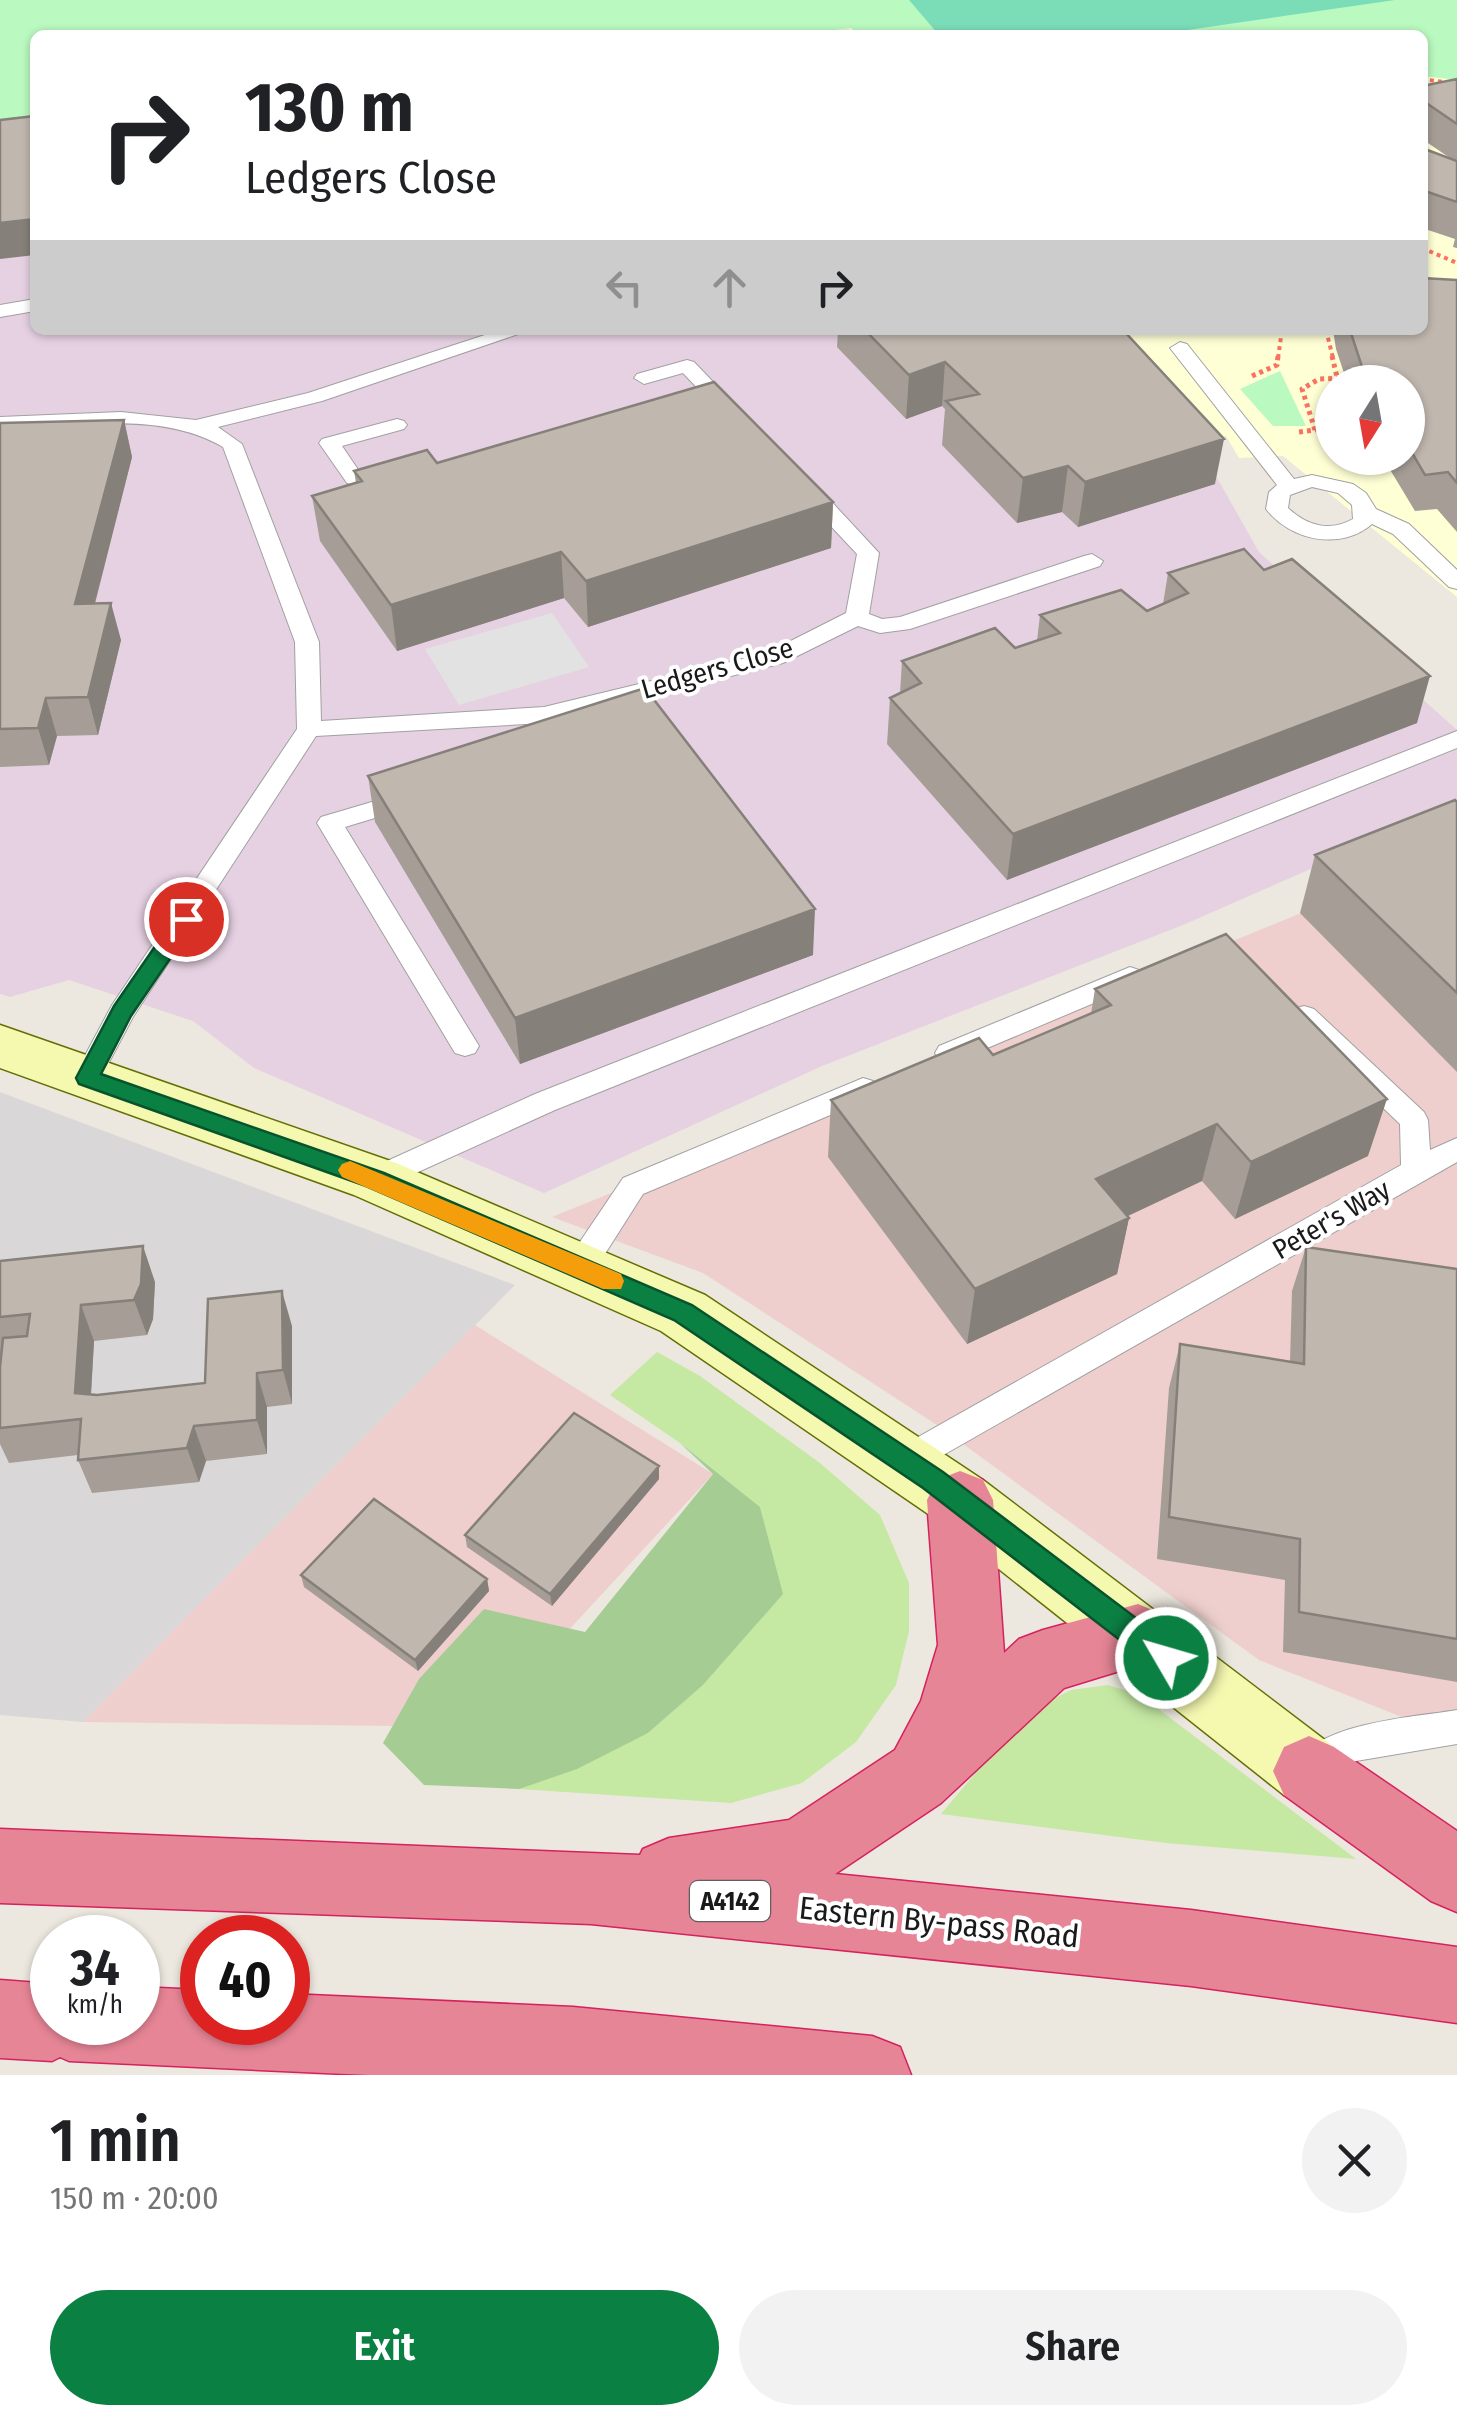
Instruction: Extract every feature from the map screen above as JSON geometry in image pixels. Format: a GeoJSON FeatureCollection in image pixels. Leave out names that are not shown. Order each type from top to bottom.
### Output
{"type":"FeatureCollection","features":[{"type":"Feature","properties":{"kind":"highway"},"geometry":{"type":"LineString","coordinates":[[916,1778],[952,1713],[972,1645],[960,1500]]}},
{"type":"Feature","properties":{"kind":"highway"},"geometry":{"type":"LineString","coordinates":[[592,1886],[801,1854],[916,1778],[1043,1662],[1138,1636]]}},
{"type":"Feature","properties":{"kind":"highway"},"geometry":{"type":"LineString","coordinates":[[1309,1772],[1457,1874]]}},
{"type":"Feature","properties":{"kind":"highway","name":"Eastern By-pass Road"},"geometry":{"type":"LineString","coordinates":[[0,1866],[592,1886],[1192,1948],[1457,1985]]}},
{"type":"Feature","properties":{"kind":"highway"},"geometry":{"type":"LineString","coordinates":[[0,2019],[30,2021]]}},
{"type":"Feature","properties":{"kind":"highway"},"geometry":{"type":"LineString","coordinates":[[160,2026],[573,2046],[872,2075]]}},
{"type":"Feature","properties":{"kind":"street"},"geometry":{"type":"LineString","coordinates":[[0,1046],[375,1179],[683,1312],[906,1460],[1309,1772]]}},
{"type":"Feature","properties":{"kind":"lane"},"geometry":{"type":"LineString","coordinates":[[0,311],[30,306]]}},
{"type":"Feature","properties":{"kind":"lane"},"geometry":{"type":"LineString","coordinates":[[199,426],[314,398],[505,335]]}},
{"type":"Feature","properties":{"kind":"lane"},"geometry":{"type":"LineString","coordinates":[[1180,348],[1289,486]]}},
{"type":"Feature","properties":{"kind":"lane"},"geometry":{"type":"LineString","coordinates":[[644,378],[686,366],[752,433]]}},
{"type":"Feature","properties":{"kind":"lane"},"geometry":{"type":"LineString","coordinates":[[0,423],[148,419],[199,426],[232,444],[306,642],[309,729],[208,888],[122,1012],[88,1078]]}},
{"type":"Feature","properties":{"kind":"lane"},"geometry":{"type":"LineString","coordinates":[[397,425],[329,444],[354,479],[408,463]]}},
{"type":"Feature","properties":{"kind":"lane"},"geometry":{"type":"LineString","coordinates":[[790,472],[868,552],[857,617],[880,626],[902,624],[1092,561]]}},
{"type":"Feature","properties":{"kind":"lane"},"geometry":{"type":"LineString","coordinates":[[1366,513],[1362,522],[1341,532],[1295,526],[1277,510],[1280,492],[1289,486],[1312,481],[1339,486],[1360,498],[1366,513],[1401,530],[1457,582]]}},
{"type":"Feature","properties":{"kind":"lane","name":"Ledgers Close"},"geometry":{"type":"LineString","coordinates":[[309,729],[502,727],[775,658],[857,617]]}},
{"type":"Feature","properties":{"kind":"lane"},"geometry":{"type":"LineString","coordinates":[[375,1179],[545,1102],[1457,738]]}},
{"type":"Feature","properties":{"kind":"lane"},"geometry":{"type":"LineString","coordinates":[[441,789],[330,823],[464,1046]]}},
{"type":"Feature","properties":{"kind":"lane"},"geometry":{"type":"LineString","coordinates":[[927,1062],[1148,969]]}},
{"type":"Feature","properties":{"kind":"lane","name":"Peter's Way"},"geometry":{"type":"LineString","coordinates":[[906,1460],[1416,1170],[1414,1120],[1276,990]]}},
{"type":"Feature","properties":{"kind":"lane"},"geometry":{"type":"LineString","coordinates":[[580,1268],[633,1186],[890,1078]]}},
{"type":"Feature","properties":{"kind":"lane"},"geometry":{"type":"LineString","coordinates":[[1416,1170],[1457,1149]]}},
{"type":"Feature","properties":{"kind":"lane"},"geometry":{"type":"LineString","coordinates":[[1309,1772],[1349,1744],[1457,1727]]}},
{"type":"Feature","properties":{"kind":"path"},"geometry":{"type":"LineString","coordinates":[[1428,80],[1457,84]]}},
{"type":"Feature","properties":{"kind":"path"},"geometry":{"type":"LineString","coordinates":[[1428,250],[1457,262]]}},
{"type":"Feature","properties":{"kind":"path"},"geometry":{"type":"LineString","coordinates":[[1277,365],[1281,335]]}},
{"type":"Feature","properties":{"kind":"path"},"geometry":{"type":"LineString","coordinates":[[1327,335],[1334,365]]}},
{"type":"Feature","properties":{"kind":"path"},"geometry":{"type":"LineString","coordinates":[[1315,381],[1302,389],[1315,427]]}},
{"type":"Feature","properties":{"kind":"path"},"geometry":{"type":"LineString","coordinates":[[1287,434],[1315,430]]}},
{"type":"Feature","properties":{"kind":"shaded area"},"geometry":{"type":"Polygon","coordinates":[[[0,0],[1457,0],[1457,597],[1283,456],[1239,458],[1226,436],[1195,443],[1105,335],[1428,335],[1428,30],[30,30],[30,49],[0,136],[0,0]]]}},
{"type":"Feature","properties":{"kind":"shaded area"},"geometry":{"type":"Polygon","coordinates":[[[30,130],[30,335],[1094,335],[1203,453],[1259,552],[1457,730],[1457,800],[1395,832],[1183,925],[822,1066],[544,1193],[254,1068],[193,1021],[69,980],[10,997],[0,994],[0,134],[30,130]]]}},
{"type":"Feature","properties":{"kind":"shaded area"},"geometry":{"type":"Polygon","coordinates":[[[552,613],[589,667],[459,705],[425,649],[552,613]]]}},
{"type":"Feature","properties":{"kind":"shaded area"},"geometry":{"type":"Polygon","coordinates":[[[1457,850],[1457,1739],[1259,1660],[937,1425],[703,1273],[552,1217],[1457,850]]]}},
{"type":"Feature","properties":{"kind":"shaded area"},"geometry":{"type":"Polygon","coordinates":[[[0,1092],[515,1285],[83,1722],[0,1715],[0,1092]]]}},
{"type":"Feature","properties":{"kind":"shaded area"},"geometry":{"type":"Polygon","coordinates":[[[475,1325],[713,1474],[479,1727],[83,1722],[475,1325]]]}},
{"type":"Feature","properties":{"kind":"shaded area"},"geometry":{"type":"Polygon","coordinates":[[[680,1443],[760,1507],[783,1594],[703,1685],[648,1733],[577,1769],[519,1789],[424,1785],[383,1743],[419,1679],[484,1609],[585,1632],[713,1474],[680,1443]]]}},
{"type":"Feature","properties":{"kind":"green space"},"geometry":{"type":"Polygon","coordinates":[[[0,0],[1457,0],[1457,80],[1428,77],[1428,30],[30,30],[30,130],[0,134],[0,0]]]}},
{"type":"Feature","properties":{"kind":"green space"},"geometry":{"type":"Polygon","coordinates":[[[909,0],[1395,0],[1188,30],[935,30],[909,0]]]}},
{"type":"Feature","properties":{"kind":"green space"},"geometry":{"type":"Polygon","coordinates":[[[1280,371],[1306,426],[1273,426],[1240,389],[1280,371]]]}},
{"type":"Feature","properties":{"kind":"green space"},"geometry":{"type":"Polygon","coordinates":[[[657,1352],[700,1376],[820,1463],[880,1515],[909,1583],[909,1631],[896,1685],[856,1742],[802,1783],[731,1803],[519,1789],[648,1733],[703,1685],[782,1594],[760,1507],[680,1443],[610,1395],[657,1352]]]}},
{"type":"Feature","properties":{"kind":"green space"},"geometry":{"type":"Polygon","coordinates":[[[1108,1685],[1140,1695],[1356,1859],[1166,1843],[941,1814],[1026,1713],[1071,1690],[1108,1685]]]}},
{"type":"Feature","properties":{"kind":"building"},"geometry":{"type":"Polygon","coordinates":[[[1457,79],[1457,124],[1428,104],[1428,85],[1457,79]]]}},
{"type":"Feature","properties":{"kind":"building"},"geometry":{"type":"Polygon","coordinates":[[[30,117],[30,220],[0,223],[0,120],[30,117]]]}},
{"type":"Feature","properties":{"kind":"building"},"geometry":{"type":"Polygon","coordinates":[[[1428,150],[1457,161],[1457,202],[1428,192],[1428,150]]]}},
{"type":"Feature","properties":{"kind":"building"},"geometry":{"type":"Polygon","coordinates":[[[1428,278],[1457,280],[1457,483],[1448,472],[1425,475],[1425,365],[1361,365],[1352,335],[1428,335],[1428,278]]]}},
{"type":"Feature","properties":{"kind":"building"},"geometry":{"type":"Polygon","coordinates":[[[870,335],[1128,335],[1224,439],[1085,482],[1068,466],[1023,478],[946,401],[979,394],[945,362],[909,375],[870,335]]]}},
{"type":"Feature","properties":{"kind":"building"},"geometry":{"type":"Polygon","coordinates":[[[714,382],[833,502],[586,581],[561,552],[391,605],[312,496],[362,481],[354,471],[427,450],[437,463],[714,382]]]}},
{"type":"Feature","properties":{"kind":"building"},"geometry":{"type":"Polygon","coordinates":[[[124,420],[75,604],[111,603],[88,697],[46,698],[38,728],[0,729],[0,423],[124,420]]]}},
{"type":"Feature","properties":{"kind":"building"},"geometry":{"type":"Polygon","coordinates":[[[1244,549],[1264,570],[1292,559],[1430,676],[1013,834],[890,698],[921,683],[902,661],[995,628],[1015,648],[1060,633],[1040,615],[1121,590],[1147,611],[1188,593],[1168,573],[1244,549]]]}},
{"type":"Feature","properties":{"kind":"building"},"geometry":{"type":"Polygon","coordinates":[[[645,688],[815,909],[515,1018],[368,776],[645,688]]]}},
{"type":"Feature","properties":{"kind":"building"},"geometry":{"type":"Polygon","coordinates":[[[1457,802],[1457,993],[1315,855],[1457,802]]]}},
{"type":"Feature","properties":{"kind":"building"},"geometry":{"type":"Polygon","coordinates":[[[1226,934],[1387,1099],[1251,1162],[1217,1124],[1096,1179],[1129,1218],[975,1289],[831,1100],[979,1038],[993,1055],[1111,1005],[1095,989],[1226,934]]]}},
{"type":"Feature","properties":{"kind":"building"},"geometry":{"type":"Polygon","coordinates":[[[143,1246],[141,1284],[134,1300],[81,1305],[75,1393],[97,1395],[205,1383],[208,1299],[282,1291],[283,1370],[257,1373],[257,1420],[194,1426],[187,1448],[78,1460],[81,1419],[0,1428],[3,1338],[27,1336],[30,1314],[0,1317],[0,1261],[143,1246]]]}},
{"type":"Feature","properties":{"kind":"building"},"geometry":{"type":"Polygon","coordinates":[[[1306,1247],[1457,1269],[1457,1639],[1299,1612],[1300,1539],[1169,1517],[1180,1344],[1304,1364],[1306,1247]]]}},
{"type":"Feature","properties":{"kind":"building"},"geometry":{"type":"Polygon","coordinates":[[[574,1413],[659,1466],[550,1594],[465,1535],[574,1413]]]}},
{"type":"Feature","properties":{"kind":"building"},"geometry":{"type":"Polygon","coordinates":[[[374,1499],[487,1579],[415,1660],[301,1575],[374,1499]]]}},
{"type":"Feature","properties":{"kind":"slow traffic"},"geometry":{"type":"LineString","coordinates":[[350,1170],[612,1281]]}},
{"type":"Feature","properties":{"kind":"route"},"geometry":{"type":"LineString","coordinates":[[186,919],[122,1012],[88,1078],[375,1179],[683,1312],[933,1480],[1166,1658]]}}]}
